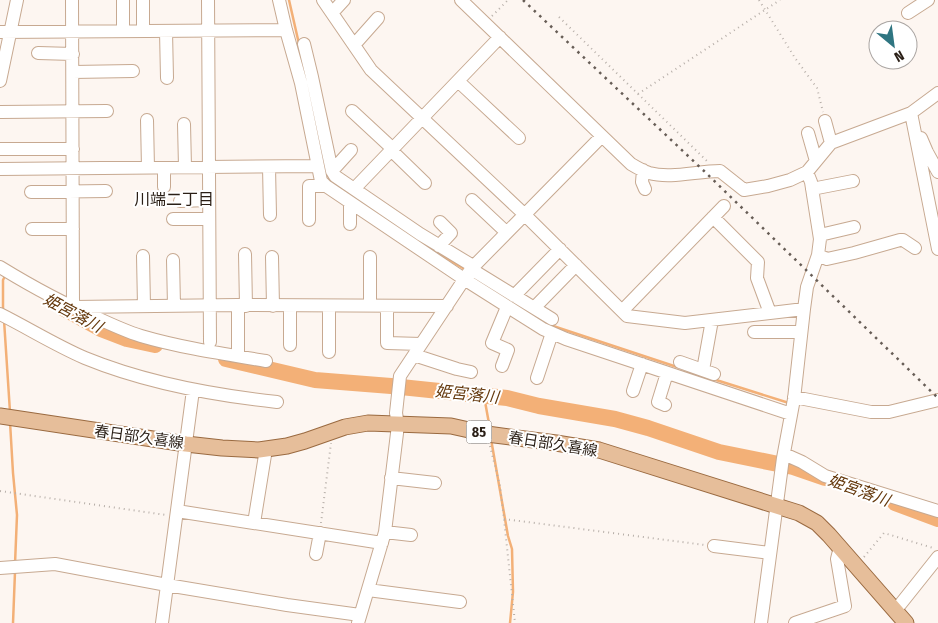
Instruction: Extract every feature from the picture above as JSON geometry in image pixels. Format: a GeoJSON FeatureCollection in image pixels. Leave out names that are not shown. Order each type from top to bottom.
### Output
{"type":"FeatureCollection","features":[{"type":"Feature","properties":{"kind":"main road","name":"春日部久喜線"},"geometry":{"type":"LineString","coordinates":[[0,416],[186,444],[259,450],[288,446],[345,427],[397,419],[599,450],[777,503],[817,523],[906,623]]}},
{"type":"Feature","properties":{"kind":"street"},"geometry":{"type":"LineString","coordinates":[[0,81],[5,32],[17,0]]}},
{"type":"Feature","properties":{"kind":"street"},"geometry":{"type":"LineString","coordinates":[[72,0],[73,307]]}},
{"type":"Feature","properties":{"kind":"street"},"geometry":{"type":"LineString","coordinates":[[123,0],[123,31]]}},
{"type":"Feature","properties":{"kind":"street"},"geometry":{"type":"LineString","coordinates":[[143,0],[143,31]]}},
{"type":"Feature","properties":{"kind":"street"},"geometry":{"type":"LineString","coordinates":[[208,0],[210,342]]}},
{"type":"Feature","properties":{"kind":"street"},"geometry":{"type":"LineString","coordinates":[[279,0],[301,83],[321,180],[326,186],[350,202],[511,301],[542,329],[667,373],[793,405],[881,413],[938,400]]}},
{"type":"Feature","properties":{"kind":"street"},"geometry":{"type":"LineString","coordinates":[[323,0],[371,70],[524,214],[627,316],[685,323],[804,309]]}},
{"type":"Feature","properties":{"kind":"street"},"geometry":{"type":"LineString","coordinates":[[332,13],[344,0]]}},
{"type":"Feature","properties":{"kind":"street"},"geometry":{"type":"LineString","coordinates":[[461,0],[631,164],[648,173],[674,175],[720,171],[744,190],[783,182],[807,172],[831,143],[911,113],[938,93]]}},
{"type":"Feature","properties":{"kind":"street"},"geometry":{"type":"LineString","coordinates":[[908,13],[928,0]]}},
{"type":"Feature","properties":{"kind":"street"},"geometry":{"type":"LineString","coordinates":[[354,45],[378,18]]}},
{"type":"Feature","properties":{"kind":"street"},"geometry":{"type":"LineString","coordinates":[[5,32],[286,30]]}},
{"type":"Feature","properties":{"kind":"street"},"geometry":{"type":"LineString","coordinates":[[166,31],[167,78]]}},
{"type":"Feature","properties":{"kind":"street"},"geometry":{"type":"LineString","coordinates":[[354,189],[500,37]]}},
{"type":"Feature","properties":{"kind":"street"},"geometry":{"type":"LineString","coordinates":[[304,44],[332,171],[335,176],[439,246],[468,273]]}},
{"type":"Feature","properties":{"kind":"street"},"geometry":{"type":"LineString","coordinates":[[38,53],[73,54]]}},
{"type":"Feature","properties":{"kind":"street"},"geometry":{"type":"LineString","coordinates":[[73,72],[133,71]]}},
{"type":"Feature","properties":{"kind":"street"},"geometry":{"type":"LineString","coordinates":[[458,81],[518,138]]}},
{"type":"Feature","properties":{"kind":"street"},"geometry":{"type":"LineString","coordinates":[[0,112],[107,111]]}},
{"type":"Feature","properties":{"kind":"street"},"geometry":{"type":"LineString","coordinates":[[352,111],[425,183]]}},
{"type":"Feature","properties":{"kind":"street"},"geometry":{"type":"LineString","coordinates":[[911,113],[927,152],[938,172]]}},
{"type":"Feature","properties":{"kind":"street"},"geometry":{"type":"LineString","coordinates":[[911,113],[938,249]]}},
{"type":"Feature","properties":{"kind":"street"},"geometry":{"type":"LineString","coordinates":[[147,120],[148,168]]}},
{"type":"Feature","properties":{"kind":"street"},"geometry":{"type":"LineString","coordinates":[[825,121],[831,143]]}},
{"type":"Feature","properties":{"kind":"street"},"geometry":{"type":"LineString","coordinates":[[184,124],[185,167]]}},
{"type":"Feature","properties":{"kind":"street"},"geometry":{"type":"LineString","coordinates":[[808,134],[816,161]]}},
{"type":"Feature","properties":{"kind":"street"},"geometry":{"type":"LineString","coordinates":[[0,568],[55,564],[359,619],[384,537],[400,376],[468,273],[506,232],[602,136]]}},
{"type":"Feature","properties":{"kind":"street"},"geometry":{"type":"LineString","coordinates":[[0,149],[73,149]]}},
{"type":"Feature","properties":{"kind":"street"},"geometry":{"type":"LineString","coordinates":[[332,171],[351,150]]}},
{"type":"Feature","properties":{"kind":"street"},"geometry":{"type":"LineString","coordinates":[[0,169],[318,166]]}},
{"type":"Feature","properties":{"kind":"street"},"geometry":{"type":"LineString","coordinates":[[269,167],[270,215]]}},
{"type":"Feature","properties":{"kind":"street"},"geometry":{"type":"LineString","coordinates":[[164,168],[164,187]]}},
{"type":"Feature","properties":{"kind":"street"},"geometry":{"type":"LineString","coordinates":[[643,170],[642,182],[645,189]]}},
{"type":"Feature","properties":{"kind":"street"},"geometry":{"type":"LineString","coordinates":[[761,623],[777,503],[793,405],[804,309],[808,287],[818,256],[820,235],[807,172]]}},
{"type":"Feature","properties":{"kind":"street"},"geometry":{"type":"LineString","coordinates":[[812,189],[853,181]]}},
{"type":"Feature","properties":{"kind":"street"},"geometry":{"type":"LineString","coordinates":[[309,220],[309,186],[326,186]]}},
{"type":"Feature","properties":{"kind":"street"},"geometry":{"type":"LineString","coordinates":[[31,192],[106,192]]}},
{"type":"Feature","properties":{"kind":"street"},"geometry":{"type":"LineString","coordinates":[[180,201],[209,200]]}},
{"type":"Feature","properties":{"kind":"street"},"geometry":{"type":"LineString","coordinates":[[472,200],[506,232]]}},
{"type":"Feature","properties":{"kind":"street"},"geometry":{"type":"LineString","coordinates":[[350,202],[350,224]]}},
{"type":"Feature","properties":{"kind":"street"},"geometry":{"type":"LineString","coordinates":[[622,311],[724,206]]}},
{"type":"Feature","properties":{"kind":"street"},"geometry":{"type":"LineString","coordinates":[[713,217],[758,262],[757,278],[770,313]]}},
{"type":"Feature","properties":{"kind":"street"},"geometry":{"type":"LineString","coordinates":[[173,219],[209,219]]}},
{"type":"Feature","properties":{"kind":"street"},"geometry":{"type":"LineString","coordinates":[[439,246],[452,233],[440,222]]}},
{"type":"Feature","properties":{"kind":"street"},"geometry":{"type":"LineString","coordinates":[[820,235],[854,227]]}},
{"type":"Feature","properties":{"kind":"street"},"geometry":{"type":"LineString","coordinates":[[32,229],[73,229]]}},
{"type":"Feature","properties":{"kind":"street"},"geometry":{"type":"LineString","coordinates":[[818,256],[827,259],[900,240],[915,248]]}},
{"type":"Feature","properties":{"kind":"street"},"geometry":{"type":"LineString","coordinates":[[502,366],[508,350],[492,343],[511,301],[560,250]]}},
{"type":"Feature","properties":{"kind":"street"},"geometry":{"type":"LineString","coordinates":[[238,356],[245,254]]}},
{"type":"Feature","properties":{"kind":"street"},"geometry":{"type":"LineString","coordinates":[[143,256],[144,306]]}},
{"type":"Feature","properties":{"kind":"street"},"geometry":{"type":"LineString","coordinates":[[272,257],[273,306]]}},
{"type":"Feature","properties":{"kind":"street"},"geometry":{"type":"LineString","coordinates":[[370,257],[370,306]]}},
{"type":"Feature","properties":{"kind":"street"},"geometry":{"type":"LineString","coordinates":[[173,260],[174,306]]}},
{"type":"Feature","properties":{"kind":"street"},"geometry":{"type":"LineString","coordinates":[[534,308],[576,266]]}},
{"type":"Feature","properties":{"kind":"street"},"geometry":{"type":"LineString","coordinates":[[0,267],[73,307],[123,330],[208,352],[266,361]]}},
{"type":"Feature","properties":{"kind":"street"},"geometry":{"type":"LineString","coordinates":[[511,301],[534,308],[552,319]]}},
{"type":"Feature","properties":{"kind":"street"},"geometry":{"type":"LineString","coordinates":[[73,307],[242,305],[446,306]]}},
{"type":"Feature","properties":{"kind":"street"},"geometry":{"type":"LineString","coordinates":[[290,306],[290,345]]}},
{"type":"Feature","properties":{"kind":"street"},"geometry":{"type":"LineString","coordinates":[[329,306],[329,352]]}},
{"type":"Feature","properties":{"kind":"street"},"geometry":{"type":"LineString","coordinates":[[387,306],[387,343],[418,350],[457,369],[471,372]]}},
{"type":"Feature","properties":{"kind":"street"},"geometry":{"type":"LineString","coordinates":[[0,314],[53,343],[119,371],[193,390],[230,397],[277,402]]}},
{"type":"Feature","properties":{"kind":"street"},"geometry":{"type":"LineString","coordinates":[[680,362],[709,372],[712,320]]}},
{"type":"Feature","properties":{"kind":"street"},"geometry":{"type":"LineString","coordinates":[[754,332],[801,332]]}},
{"type":"Feature","properties":{"kind":"street"},"geometry":{"type":"LineString","coordinates":[[537,378],[552,333]]}},
{"type":"Feature","properties":{"kind":"street"},"geometry":{"type":"LineString","coordinates":[[633,390],[642,364]]}},
{"type":"Feature","properties":{"kind":"street"},"geometry":{"type":"LineString","coordinates":[[665,405],[658,402],[667,373]]}},
{"type":"Feature","properties":{"kind":"street"},"geometry":{"type":"LineString","coordinates":[[162,623],[193,390]]}},
{"type":"Feature","properties":{"kind":"street"},"geometry":{"type":"LineString","coordinates":[[254,523],[266,449]]}},
{"type":"Feature","properties":{"kind":"street"},"geometry":{"type":"LineString","coordinates":[[784,456],[802,462],[825,476],[938,510]]}},
{"type":"Feature","properties":{"kind":"street"},"geometry":{"type":"LineString","coordinates":[[391,478],[435,483]]}},
{"type":"Feature","properties":{"kind":"street"},"geometry":{"type":"LineString","coordinates":[[176,514],[320,533],[384,537],[411,534]]}},
{"type":"Feature","properties":{"kind":"street"},"geometry":{"type":"LineString","coordinates":[[316,554],[320,533]]}},
{"type":"Feature","properties":{"kind":"street"},"geometry":{"type":"LineString","coordinates":[[714,546],[770,553]]}},
{"type":"Feature","properties":{"kind":"street"},"geometry":{"type":"LineString","coordinates":[[795,623],[845,606],[837,558],[840,547]]}},
{"type":"Feature","properties":{"kind":"street"},"geometry":{"type":"LineString","coordinates":[[895,611],[938,557]]}},
{"type":"Feature","properties":{"kind":"street"},"geometry":{"type":"LineString","coordinates":[[368,590],[460,602]]}},
{"type":"Feature","properties":{"kind":"path"},"geometry":{"type":"LineString","coordinates":[[484,23],[508,0]]}},
{"type":"Feature","properties":{"kind":"path"},"geometry":{"type":"LineString","coordinates":[[758,0],[795,58],[817,88],[825,121]]}},
{"type":"Feature","properties":{"kind":"path"},"geometry":{"type":"LineString","coordinates":[[638,94],[780,0]]}},
{"type":"Feature","properties":{"kind":"path"},"geometry":{"type":"LineString","coordinates":[[559,17],[717,171]]}},
{"type":"Feature","properties":{"kind":"path"},"geometry":{"type":"LineString","coordinates":[[320,533],[333,431]]}},
{"type":"Feature","properties":{"kind":"path"},"geometry":{"type":"LineString","coordinates":[[488,434],[500,486],[515,623]]}},
{"type":"Feature","properties":{"kind":"path"},"geometry":{"type":"LineString","coordinates":[[0,491],[176,514]]}},
{"type":"Feature","properties":{"kind":"path"},"geometry":{"type":"LineString","coordinates":[[504,519],[714,546]]}},
{"type":"Feature","properties":{"kind":"path"},"geometry":{"type":"LineString","coordinates":[[856,566],[884,533],[938,549]]}},
{"type":"Feature","properties":{"kind":"waterway"},"geometry":{"type":"LineString","coordinates":[[289,0],[299,44]]}},
{"type":"Feature","properties":{"kind":"waterway"},"geometry":{"type":"LineString","coordinates":[[415,239],[466,270]]}},
{"type":"Feature","properties":{"kind":"waterway"},"geometry":{"type":"LineString","coordinates":[[3,310],[3,280],[5,276]]}},
{"type":"Feature","properties":{"kind":"waterway","name":"姫宮落川"},"geometry":{"type":"LineString","coordinates":[[63,308],[101,329],[127,339],[155,345]]}},
{"type":"Feature","properties":{"kind":"waterway"},"geometry":{"type":"LineString","coordinates":[[529,312],[542,321]]}},
{"type":"Feature","properties":{"kind":"waterway"},"geometry":{"type":"LineString","coordinates":[[4,320],[10,412]]}},
{"type":"Feature","properties":{"kind":"waterway"},"geometry":{"type":"LineString","coordinates":[[547,324],[677,367]]}},
{"type":"Feature","properties":{"kind":"waterway","name":"姫宮落川"},"geometry":{"type":"LineString","coordinates":[[226,359],[315,380],[507,398],[539,406],[615,419],[719,452],[793,467],[825,478]]}},
{"type":"Feature","properties":{"kind":"waterway"},"geometry":{"type":"LineString","coordinates":[[713,379],[789,403]]}},
{"type":"Feature","properties":{"kind":"waterway"},"geometry":{"type":"LineString","coordinates":[[484,396],[490,429]]}},
{"type":"Feature","properties":{"kind":"waterway"},"geometry":{"type":"LineString","coordinates":[[10,422],[17,515],[15,564]]}},
{"type":"Feature","properties":{"kind":"waterway"},"geometry":{"type":"LineString","coordinates":[[491,439],[512,549],[513,592],[510,623]]}},
{"type":"Feature","properties":{"kind":"waterway","name":"姫宮落川"},"geometry":{"type":"LineString","coordinates":[[895,503],[938,519]]}},
{"type":"Feature","properties":{"kind":"waterway"},"geometry":{"type":"LineString","coordinates":[[13,623],[15,572]]}},
{"type":"Feature","properties":{"kind":"railway"},"geometry":{"type":"LineString","coordinates":[[523,0],[704,171],[938,398]]}},
{"type":"Feature","properties":{"kind":"district","name":"川端二丁目"},"geometry":{"type":"Point","coordinates":[174,199]}}]}
